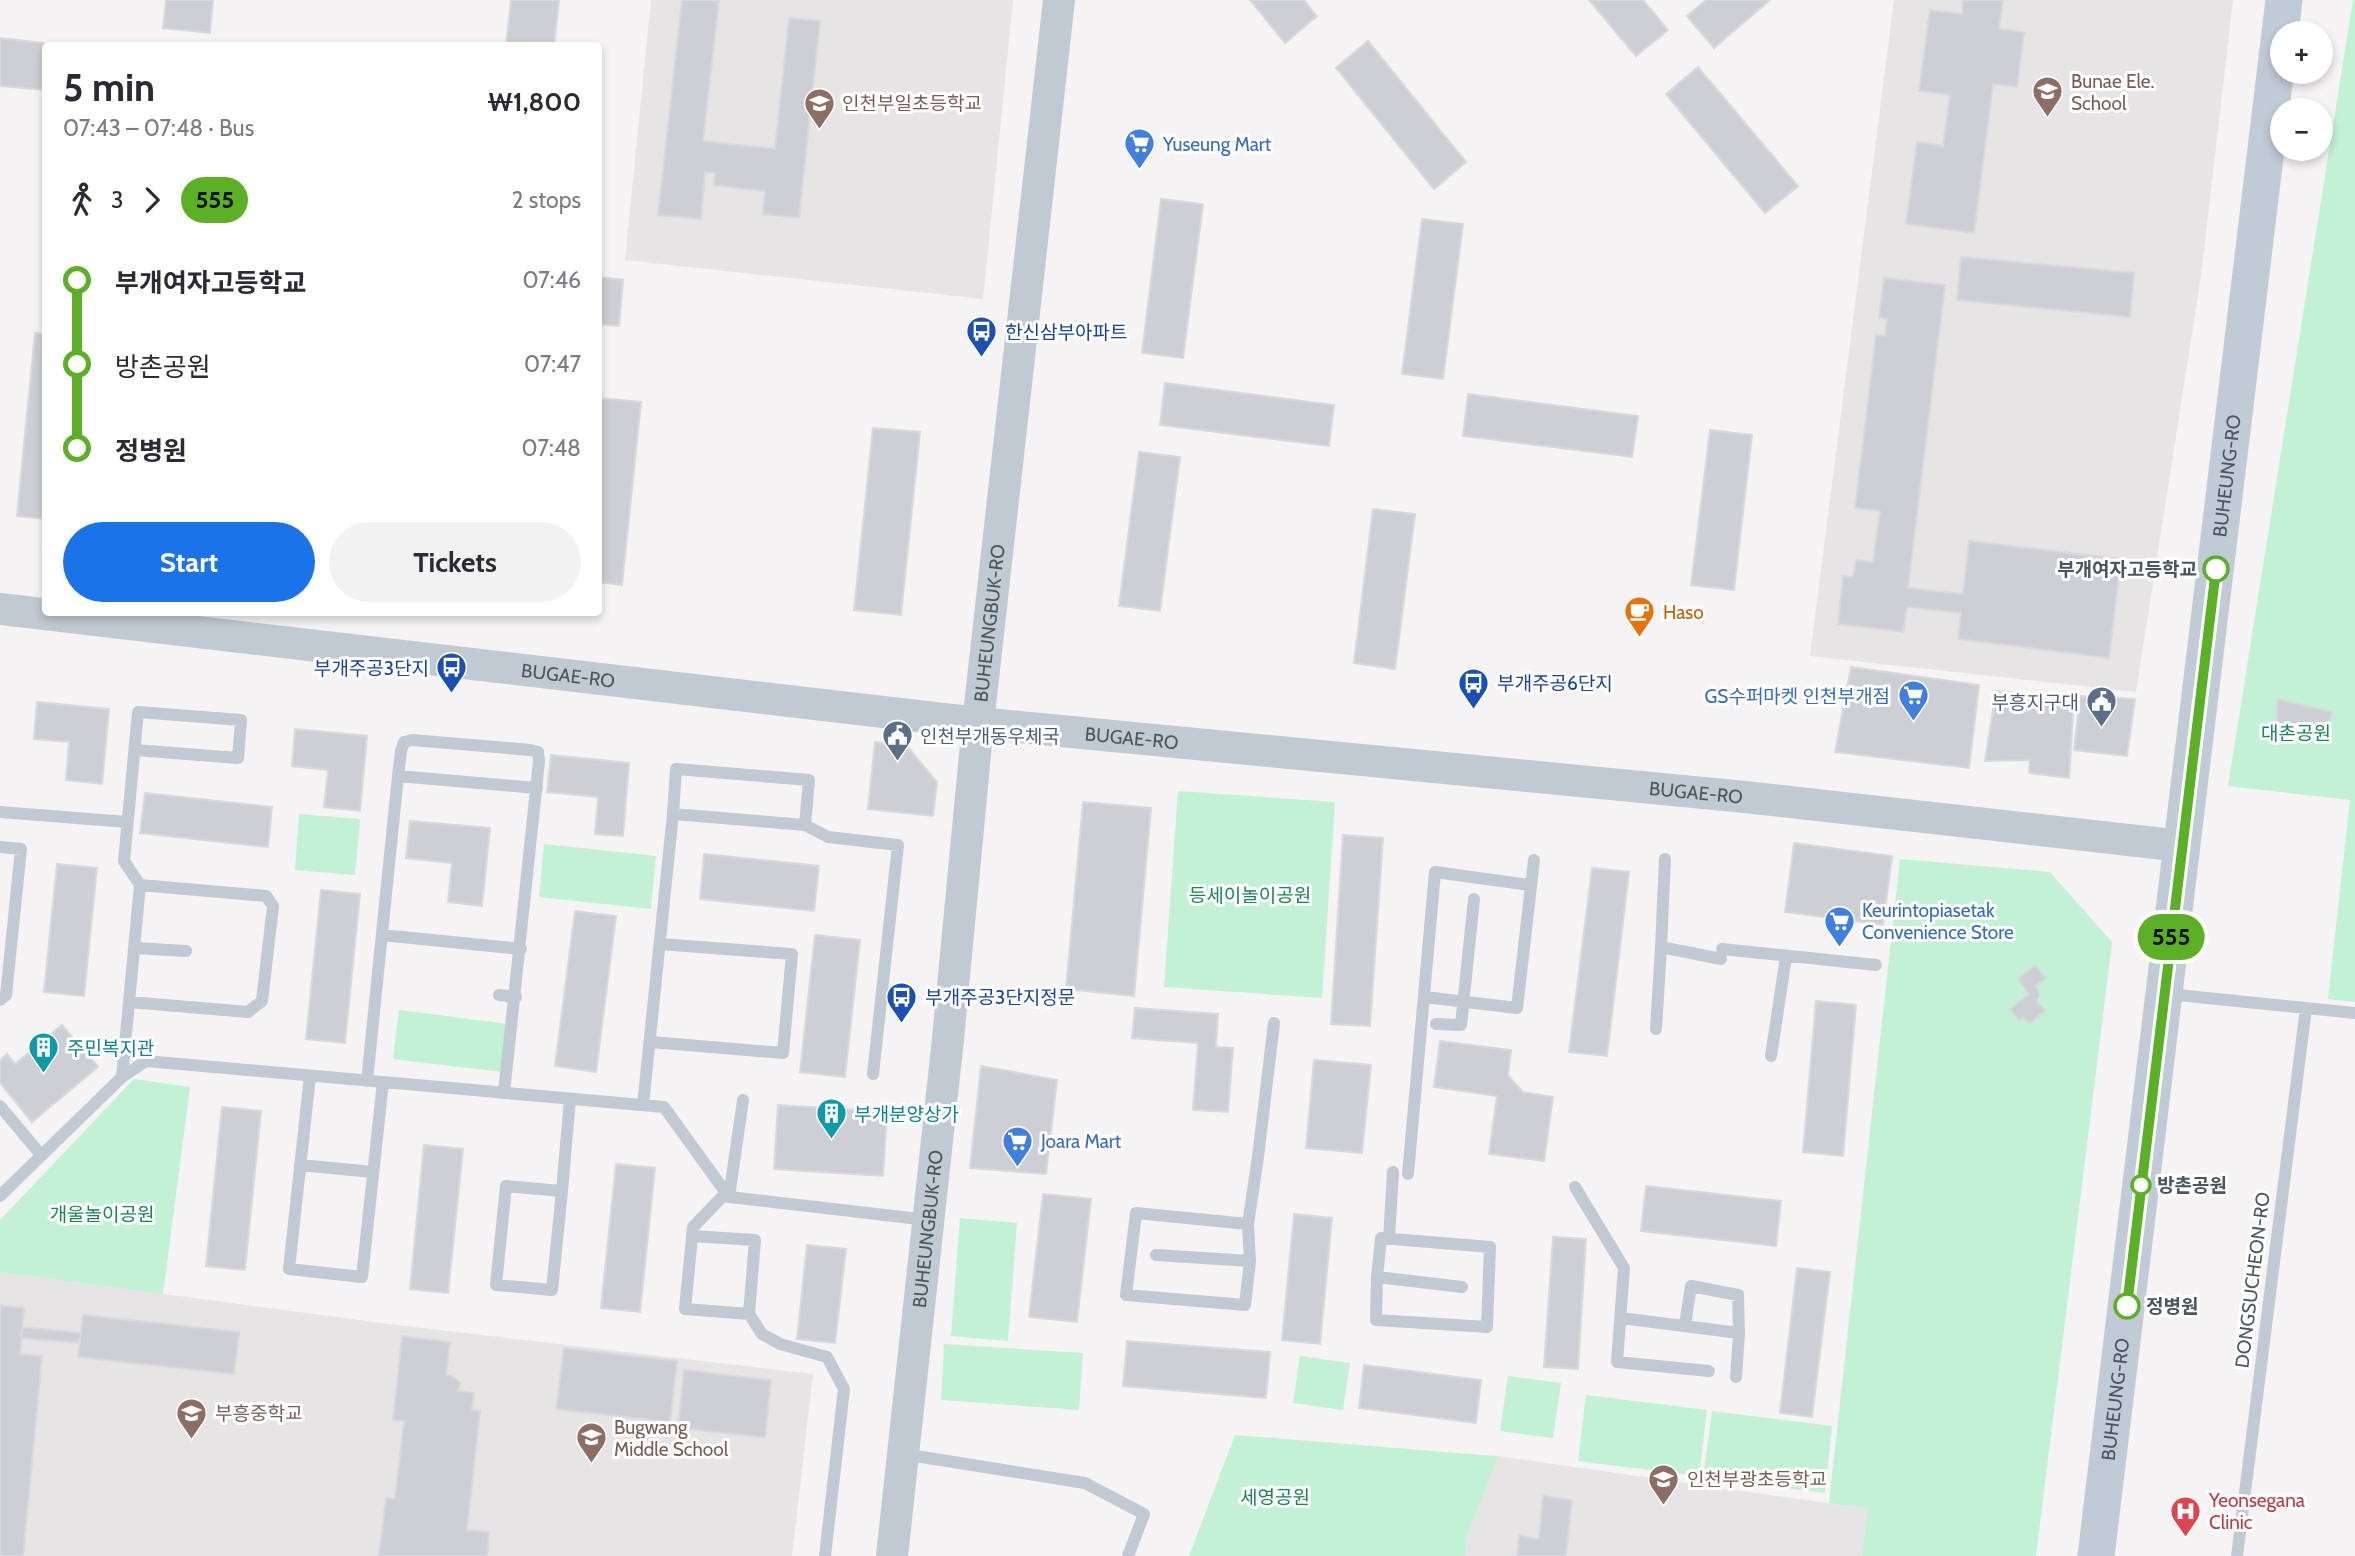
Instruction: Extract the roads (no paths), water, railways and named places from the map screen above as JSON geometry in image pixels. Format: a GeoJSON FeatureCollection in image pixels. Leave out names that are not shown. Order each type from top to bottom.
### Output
{"type":"FeatureCollection","features":[{"type":"Feature","properties":{"kind":"main road","name":"BUHEUNG-RO"},"geometry":{"type":"LineString","coordinates":[[2096,1556],[2284,0]]}},
{"type":"Feature","properties":{"kind":"street","name":"BUHEUNGBUK-RO"},"geometry":{"type":"LineString","coordinates":[[892,1556],[978,723],[1059,0]]}},
{"type":"Feature","properties":{"kind":"street","name":"BUGAE-RO"},"geometry":{"type":"LineString","coordinates":[[0,609],[42,614]]}},
{"type":"Feature","properties":{"kind":"street","name":"BUGAE-RO"},"geometry":{"type":"LineString","coordinates":[[60,616],[978,723],[1745,797],[2182,846]]}},
{"type":"Feature","properties":{"kind":"lane"},"geometry":{"type":"LineString","coordinates":[[122,1077],[140,885],[124,862],[138,712],[241,720],[238,758],[135,750]]}},
{"type":"Feature","properties":{"kind":"lane"},"geometry":{"type":"LineString","coordinates":[[367,1081],[398,776],[404,742],[412,740],[530,750],[538,752],[537,788],[504,1093]]}},
{"type":"Feature","properties":{"kind":"lane"},"geometry":{"type":"LineString","coordinates":[[643,1105],[676,769],[809,780],[805,825]]}},
{"type":"Feature","properties":{"kind":"lane"},"geometry":{"type":"LineString","coordinates":[[398,776],[537,788]]}},
{"type":"Feature","properties":{"kind":"lane"},"geometry":{"type":"LineString","coordinates":[[0,812],[127,822]]}},
{"type":"Feature","properties":{"kind":"lane"},"geometry":{"type":"LineString","coordinates":[[673,814],[805,825],[828,837],[898,845],[873,1074]]}},
{"type":"Feature","properties":{"kind":"lane"},"geometry":{"type":"LineString","coordinates":[[0,847],[20,849],[6,995],[0,1000]]}},
{"type":"Feature","properties":{"kind":"lane"},"geometry":{"type":"LineString","coordinates":[[1656,1029],[1665,859]]}},
{"type":"Feature","properties":{"kind":"lane"},"geometry":{"type":"LineString","coordinates":[[1425,997],[1517,1008],[1534,860]]}},
{"type":"Feature","properties":{"kind":"lane"},"geometry":{"type":"LineString","coordinates":[[1408,1174],[1435,872],[1530,886]]}},
{"type":"Feature","properties":{"kind":"lane"},"geometry":{"type":"LineString","coordinates":[[129,1002],[248,1012],[262,1001],[272,906],[266,896],[140,885]]}},
{"type":"Feature","properties":{"kind":"lane"},"geometry":{"type":"LineString","coordinates":[[1436,1024],[1461,1025],[1474,899]]}},
{"type":"Feature","properties":{"kind":"lane"},"geometry":{"type":"LineString","coordinates":[[382,935],[521,949]]}},
{"type":"Feature","properties":{"kind":"lane"},"geometry":{"type":"LineString","coordinates":[[651,1041],[783,1053],[792,954],[660,943]]}},
{"type":"Feature","properties":{"kind":"lane"},"geometry":{"type":"LineString","coordinates":[[1661,947],[1876,965]]}},
{"type":"Feature","properties":{"kind":"lane"},"geometry":{"type":"LineString","coordinates":[[135,948],[186,951]]}},
{"type":"Feature","properties":{"kind":"lane"},"geometry":{"type":"LineString","coordinates":[[1771,1056],[1786,957]]}},
{"type":"Feature","properties":{"kind":"lane"},"geometry":{"type":"LineString","coordinates":[[2164,994],[2355,1013]]}},
{"type":"Feature","properties":{"kind":"lane"},"geometry":{"type":"LineString","coordinates":[[499,995],[516,997]]}},
{"type":"Feature","properties":{"kind":"lane","name":"DONGSUCHEON-RO"},"geometry":{"type":"LineString","coordinates":[[2237,1556],[2306,1008]]}},
{"type":"Feature","properties":{"kind":"lane"},"geometry":{"type":"LineString","coordinates":[[1248,1224],[1136,1213],[1126,1295],[1245,1305],[1250,1261],[1248,1224],[1274,1023]]}},
{"type":"Feature","properties":{"kind":"lane"},"geometry":{"type":"LineString","coordinates":[[0,1196],[122,1077],[146,1061],[664,1107],[728,1195],[928,1220]]}},
{"type":"Feature","properties":{"kind":"lane"},"geometry":{"type":"LineString","coordinates":[[310,1076],[289,1269],[362,1277],[383,1082]]}},
{"type":"Feature","properties":{"kind":"lane"},"geometry":{"type":"LineString","coordinates":[[562,1191],[506,1186],[496,1284],[552,1290],[562,1191],[570,1099]]}},
{"type":"Feature","properties":{"kind":"lane"},"geometry":{"type":"LineString","coordinates":[[743,1100],[728,1195],[693,1227],[685,1309],[750,1314]]}},
{"type":"Feature","properties":{"kind":"lane"},"geometry":{"type":"LineString","coordinates":[[0,1106],[41,1155]]}},
{"type":"Feature","properties":{"kind":"lane"},"geometry":{"type":"LineString","coordinates":[[300,1165],[373,1172]]}},
{"type":"Feature","properties":{"kind":"lane"},"geometry":{"type":"LineString","coordinates":[[1389,1239],[1393,1172]]}},
{"type":"Feature","properties":{"kind":"lane"},"geometry":{"type":"LineString","coordinates":[[1575,1187],[1624,1268],[1618,1362],[1709,1371]]}},
{"type":"Feature","properties":{"kind":"lane"},"geometry":{"type":"LineString","coordinates":[[692,1236],[755,1240],[750,1314],[762,1334],[780,1344],[827,1357],[844,1389],[825,1556]]}},
{"type":"Feature","properties":{"kind":"lane"},"geometry":{"type":"LineString","coordinates":[[1381,1238],[1490,1247],[1487,1327],[1376,1320],[1377,1276],[1381,1238]]}},
{"type":"Feature","properties":{"kind":"lane"},"geometry":{"type":"LineString","coordinates":[[1156,1255],[1250,1261]]}},
{"type":"Feature","properties":{"kind":"lane"},"geometry":{"type":"LineString","coordinates":[[1377,1276],[1462,1287]]}},
{"type":"Feature","properties":{"kind":"lane"},"geometry":{"type":"LineString","coordinates":[[1685,1325],[1691,1286],[1738,1294],[1739,1333],[1735,1377]]}},
{"type":"Feature","properties":{"kind":"lane"},"geometry":{"type":"LineString","coordinates":[[1621,1318],[1739,1333]]}},
{"type":"Feature","properties":{"kind":"lane"},"geometry":{"type":"LineString","coordinates":[[903,1454],[1085,1483],[1144,1514],[1128,1556]]}},
{"type":"Feature","properties":{"kind":"place","name":"Bunae Ele. School"},"geometry":{"type":"Point","coordinates":[2048,119]}},
{"type":"Feature","properties":{"kind":"place","name":"인천부일초등학교"},"geometry":{"type":"Point","coordinates":[819,130]}},
{"type":"Feature","properties":{"kind":"place","name":"Yuseung Mart"},"geometry":{"type":"Point","coordinates":[1140,171]}},
{"type":"Feature","properties":{"kind":"place","name":"한신삼부아파트"},"geometry":{"type":"Point","coordinates":[982,359]}},
{"type":"Feature","properties":{"kind":"place","name":"부개여자고등학교"},"geometry":{"type":"Point","coordinates":[2216,569]}},
{"type":"Feature","properties":{"kind":"place","name":"Haso"},"geometry":{"type":"Point","coordinates":[1640,639]}},
{"type":"Feature","properties":{"kind":"place","name":"부개주공3단지"},"geometry":{"type":"Point","coordinates":[452,695]}},
{"type":"Feature","properties":{"kind":"place","name":"부개주공6단지"},"geometry":{"type":"Point","coordinates":[1474,710]}},
{"type":"Feature","properties":{"kind":"place","name":"GS수퍼마켓 인천부개점"},"geometry":{"type":"Point","coordinates":[1913,723]}},
{"type":"Feature","properties":{"kind":"place","name":"부흥지구대"},"geometry":{"type":"Point","coordinates":[2102,729]}},
{"type":"Feature","properties":{"kind":"place","name":"인천부개동우체국"},"geometry":{"type":"Point","coordinates":[897,763]}},
{"type":"Feature","properties":{"kind":"place","name":"Keurintopiasetak Convenience Store"},"geometry":{"type":"Point","coordinates":[1839,948]}},
{"type":"Feature","properties":{"kind":"place","name":"부개주공3단지정문"},"geometry":{"type":"Point","coordinates":[902,1024]}},
{"type":"Feature","properties":{"kind":"place","name":"주민복지관"},"geometry":{"type":"Point","coordinates":[44,1075]}},
{"type":"Feature","properties":{"kind":"place","name":"부개분양상가"},"geometry":{"type":"Point","coordinates":[831,1141]}},
{"type":"Feature","properties":{"kind":"place","name":"Joara Mart"},"geometry":{"type":"Point","coordinates":[1018,1168]}},
{"type":"Feature","properties":{"kind":"place","name":"방촌공원"},"geometry":{"type":"Point","coordinates":[2141,1185]}},
{"type":"Feature","properties":{"kind":"place","name":"정병원"},"geometry":{"type":"Point","coordinates":[2127,1306]}},
{"type":"Feature","properties":{"kind":"place","name":"부흥중학교"},"geometry":{"type":"Point","coordinates":[192,1440]}},
{"type":"Feature","properties":{"kind":"place","name":"Bugwang Middle School"},"geometry":{"type":"Point","coordinates":[591,1465]}},
{"type":"Feature","properties":{"kind":"place","name":"인천부광초등학교"},"geometry":{"type":"Point","coordinates":[1664,1506]}},
{"type":"Feature","properties":{"kind":"place","name":"Yeonsegana Clinic"},"geometry":{"type":"Point","coordinates":[2186,1538]}},
{"type":"Feature","properties":{"kind":"park label","name":"대촌공원"},"geometry":{"type":"Point","coordinates":[2296,733]}},
{"type":"Feature","properties":{"kind":"park label","name":"등세이놀이공원"},"geometry":{"type":"Point","coordinates":[1250,895]}},
{"type":"Feature","properties":{"kind":"park label","name":"개울놀이공원"},"geometry":{"type":"Point","coordinates":[102,1214]}},
{"type":"Feature","properties":{"kind":"park label","name":"세영공원"},"geometry":{"type":"Point","coordinates":[1275,1497]}}]}
